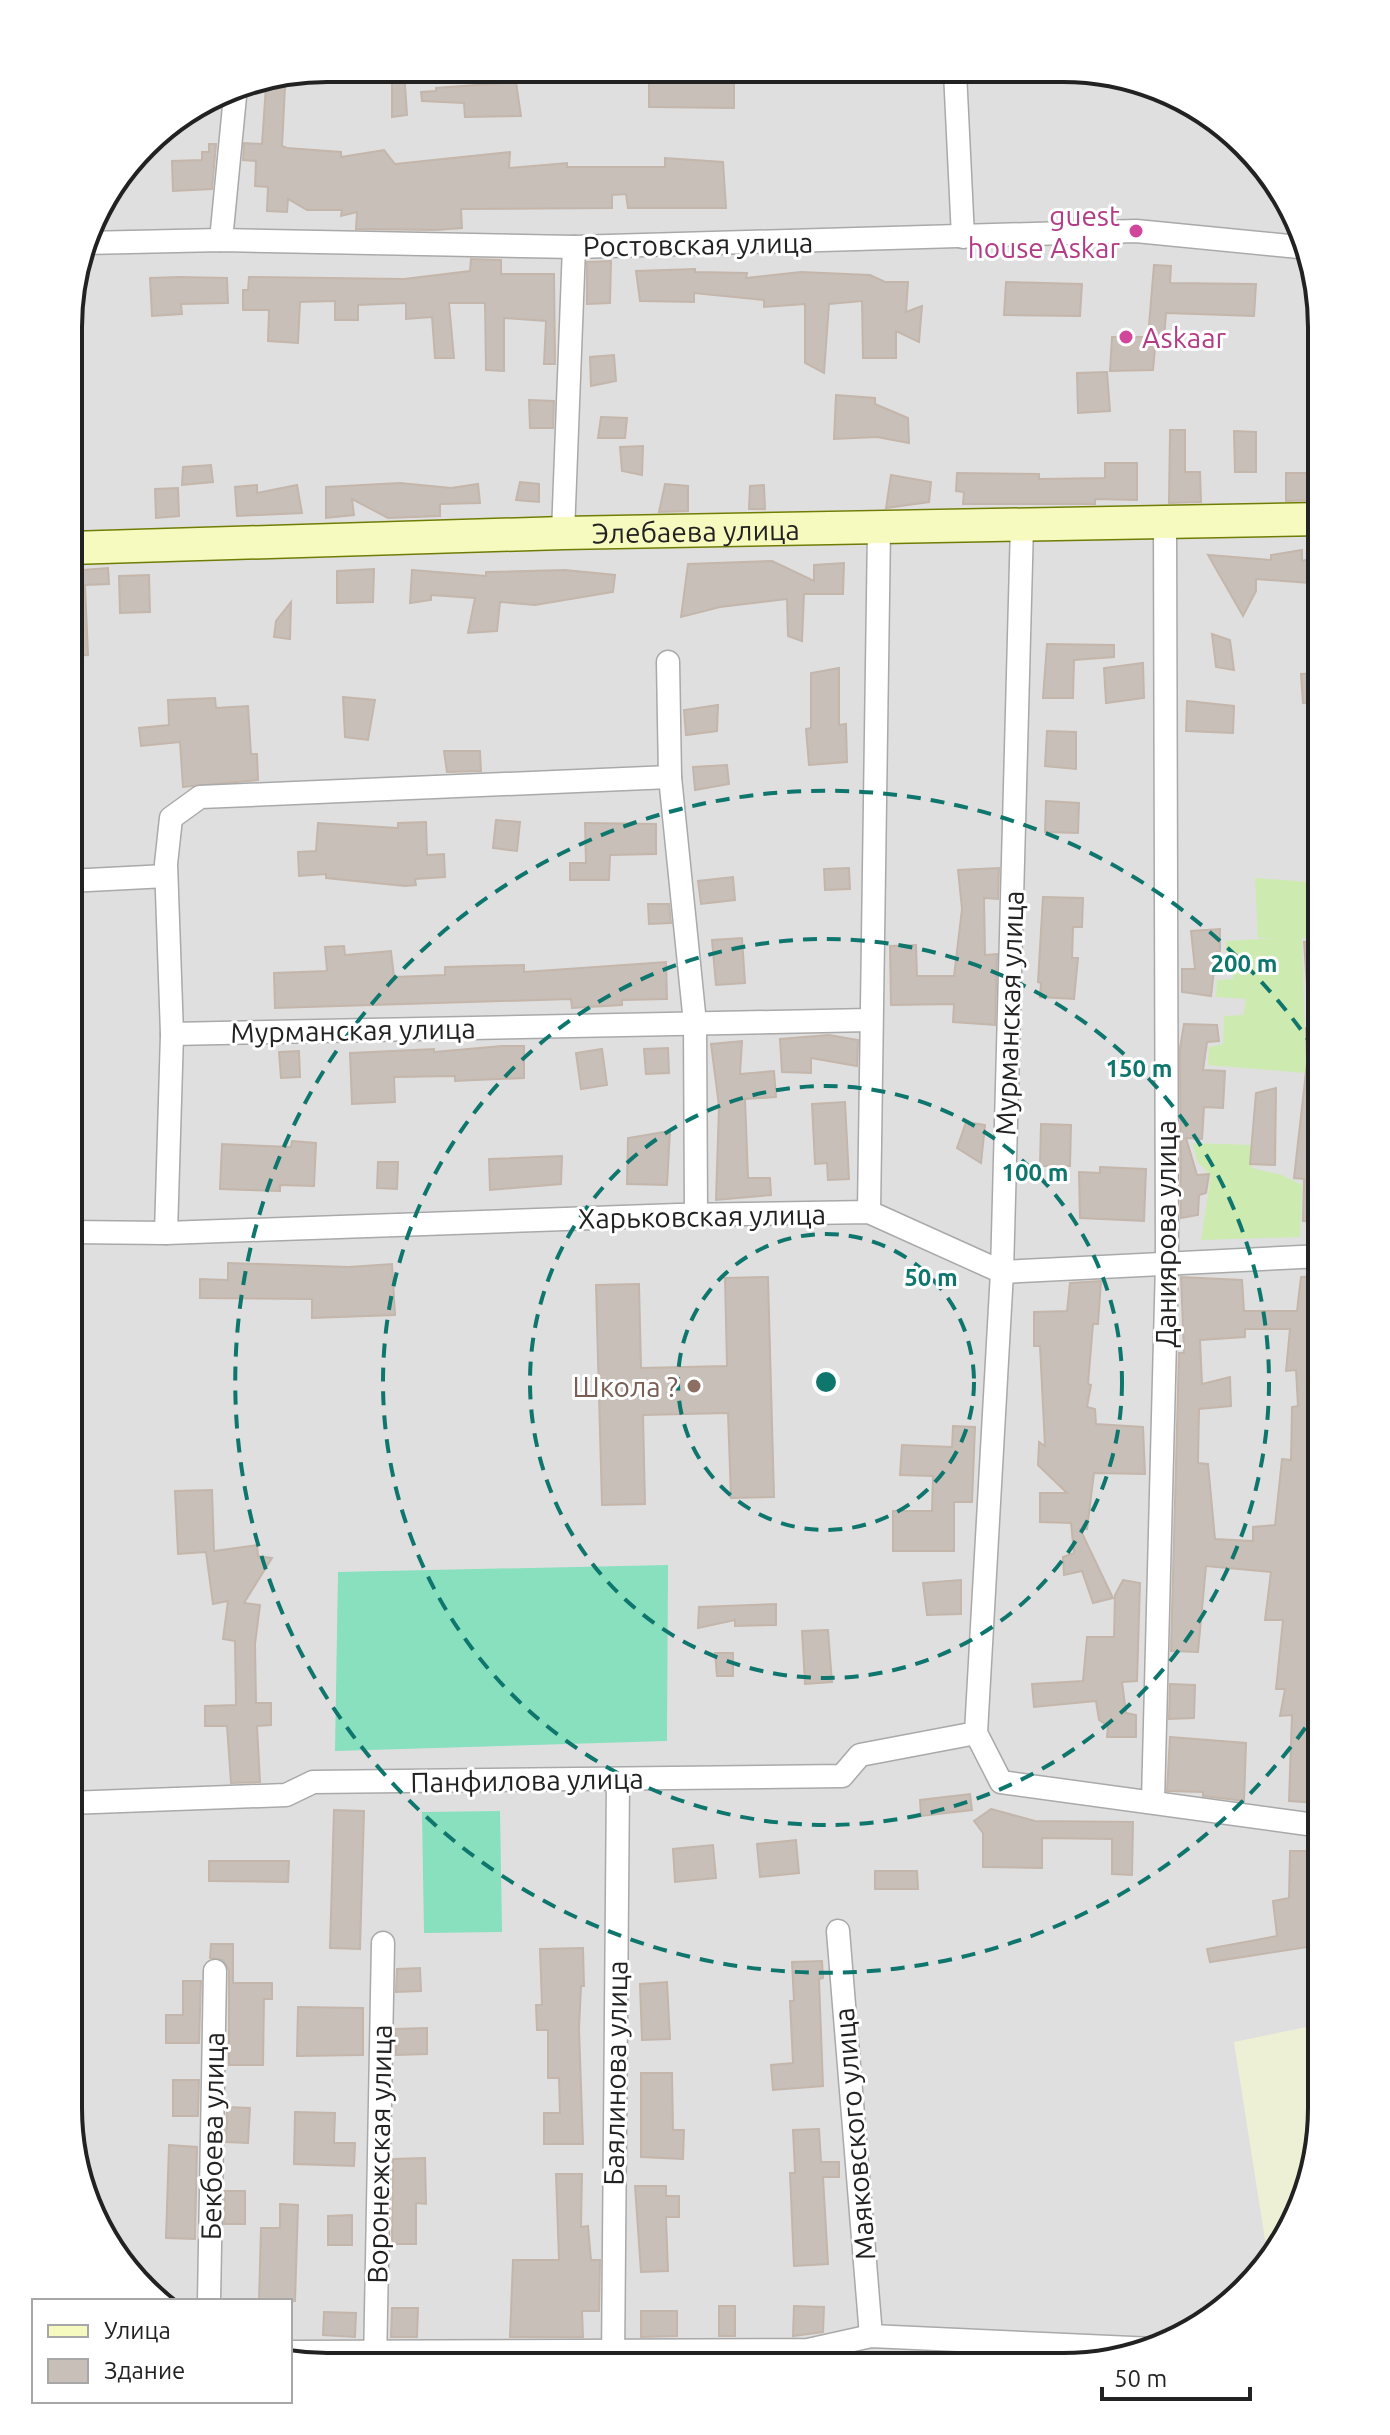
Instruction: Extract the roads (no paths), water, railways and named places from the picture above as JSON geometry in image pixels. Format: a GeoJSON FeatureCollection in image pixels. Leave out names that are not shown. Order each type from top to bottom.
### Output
{"type":"FeatureCollection","features":[{"type":"Feature","properties":{"kind":"main road","name":"Элебаева улица"},"geometry":{"type":"LineString","coordinates":[[82,548],[563,533],[1308,519]]}},
{"type":"Feature","properties":{"kind":"street"},"geometry":{"type":"LineString","coordinates":[[955,82],[963,237]]}},
{"type":"Feature","properties":{"kind":"street"},"geometry":{"type":"LineString","coordinates":[[221,240],[235,100]]}},
{"type":"Feature","properties":{"kind":"street","name":"Ростовская улица"},"geometry":{"type":"LineString","coordinates":[[97,243],[221,240],[574,247],[1136,231],[1294,247]]}},
{"type":"Feature","properties":{"kind":"street"},"geometry":{"type":"LineString","coordinates":[[563,533],[574,247]]}},
{"type":"Feature","properties":{"kind":"street","name":"Даниярова улица"},"geometry":{"type":"LineString","coordinates":[[1153,1801],[1167,1263],[1165,522]]}},
{"type":"Feature","properties":{"kind":"street","name":"Мурманская улица"},"geometry":{"type":"LineString","coordinates":[[976,1733],[1002,1272],[1022,525]]}},
{"type":"Feature","properties":{"kind":"street"},"geometry":{"type":"LineString","coordinates":[[869,1212],[879,528]]}},
{"type":"Feature","properties":{"kind":"street"},"geometry":{"type":"LineString","coordinates":[[668,662],[670,777],[695,1023],[696,1215]]}},
{"type":"Feature","properties":{"kind":"street"},"geometry":{"type":"LineString","coordinates":[[166,1233],[172,1034],[166,876],[171,818],[200,797],[670,777]]}},
{"type":"Feature","properties":{"kind":"street"},"geometry":{"type":"LineString","coordinates":[[82,880],[166,876]]}},
{"type":"Feature","properties":{"kind":"street","name":"Мурманская улица"},"geometry":{"type":"LineString","coordinates":[[172,1034],[870,1020]]}},
{"type":"Feature","properties":{"kind":"street","name":"Харьковская улица"},"geometry":{"type":"LineString","coordinates":[[82,1232],[166,1233],[869,1212],[1002,1272],[1307,1257]]}},
{"type":"Feature","properties":{"kind":"street"},"geometry":{"type":"LineString","coordinates":[[976,1733],[1001,1782],[1307,1824]]}},
{"type":"Feature","properties":{"kind":"street","name":"Панфилова улица"},"geometry":{"type":"LineString","coordinates":[[82,1802],[286,1795],[313,1782],[842,1776],[860,1755],[976,1733]]}},
{"type":"Feature","properties":{"kind":"street","name":"Баялинова улица"},"geometry":{"type":"LineString","coordinates":[[613,2353],[618,1780]]}},
{"type":"Feature","properties":{"kind":"street","name":"Маяковского улица"},"geometry":{"type":"LineString","coordinates":[[838,1931],[871,2336]]}},
{"type":"Feature","properties":{"kind":"street","name":"Воронежская улица"},"geometry":{"type":"LineString","coordinates":[[375,2353],[383,1943]]}},
{"type":"Feature","properties":{"kind":"street","name":"Бекбоева улица"},"geometry":{"type":"LineString","coordinates":[[209,2299],[215,1971]]}},
{"type":"Feature","properties":{"kind":"street"},"geometry":{"type":"LineString","coordinates":[[824,2353],[871,2336],[1115,2347]]}},
{"type":"Feature","properties":{"kind":"place","name":"guest house Askar"},"geometry":{"type":"Point","coordinates":[1136,231]}},
{"type":"Feature","properties":{"kind":"place","name":"Askaar"},"geometry":{"type":"Point","coordinates":[1126,337]}},
{"type":"Feature","properties":{"kind":"place","name":"Школа ?"},"geometry":{"type":"Point","coordinates":[694,1386]}}]}
